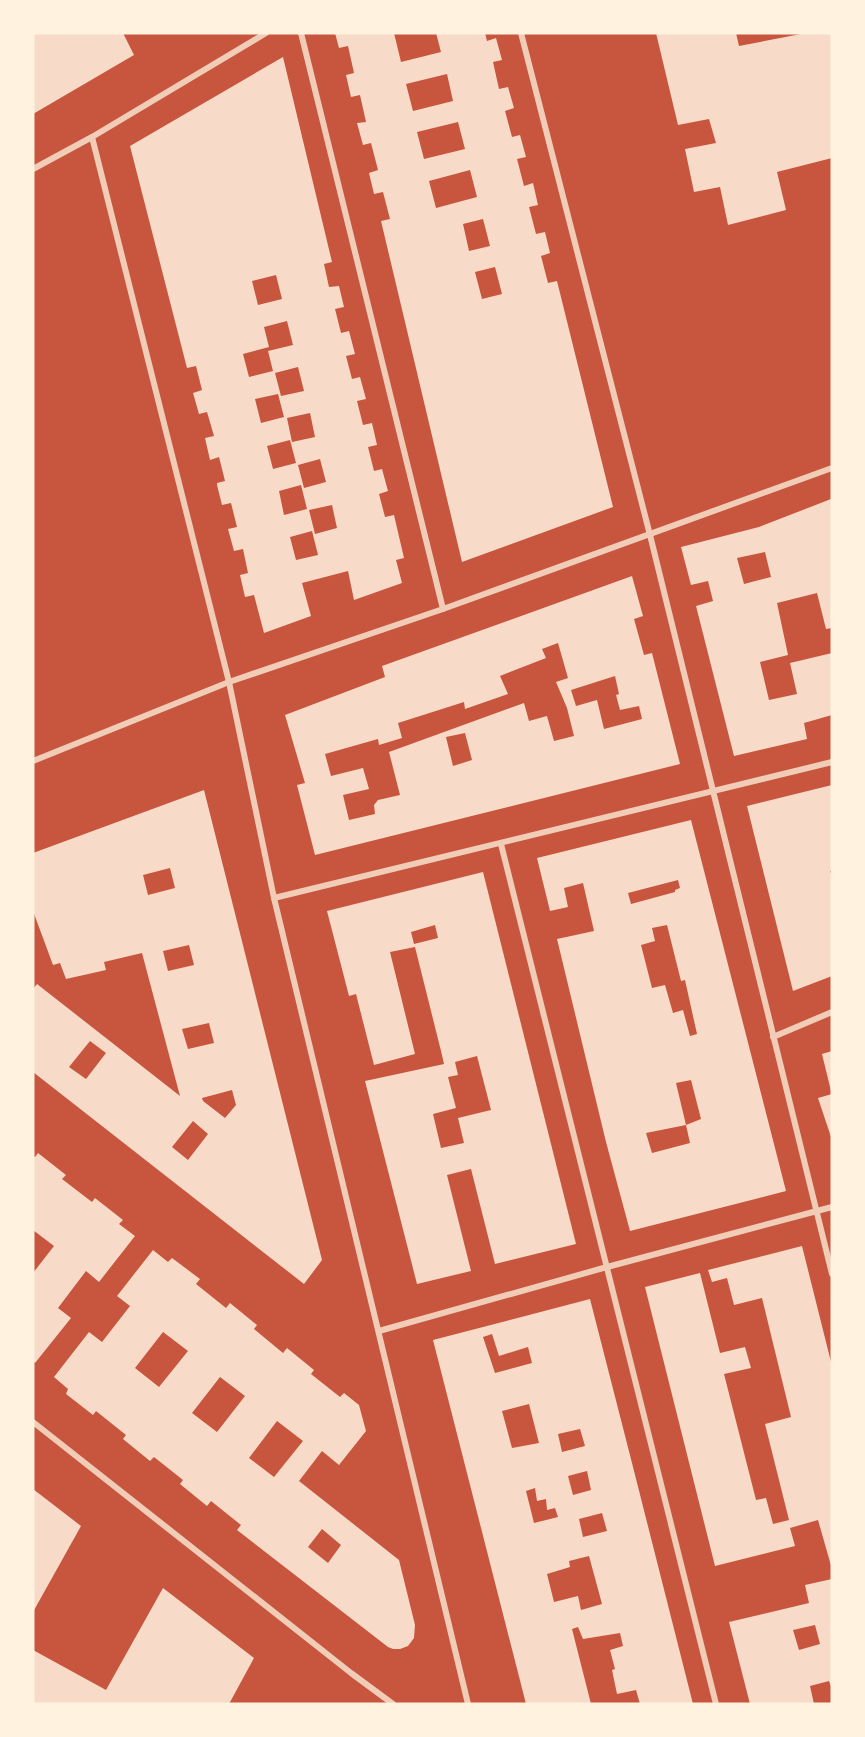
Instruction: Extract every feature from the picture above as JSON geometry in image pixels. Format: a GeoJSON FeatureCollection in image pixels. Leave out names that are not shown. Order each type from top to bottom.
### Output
{"type":"FeatureCollection","features":[{"type":"Feature","properties":{"kind":"street"},"geometry":{"type":"LineString","coordinates":[[33,170],[266,33]]}},
{"type":"Feature","properties":{"kind":"street"},"geometry":{"type":"LineString","coordinates":[[302,33],[443,609]]}},
{"type":"Feature","properties":{"kind":"street"},"geometry":{"type":"LineString","coordinates":[[521,33],[650,535],[832,1274]]}},
{"type":"Feature","properties":{"kind":"street"},"geometry":{"type":"LineString","coordinates":[[92,137],[229,682],[274,898],[468,1704]]}},
{"type":"Feature","properties":{"kind":"street"},"geometry":{"type":"LineString","coordinates":[[33,760],[229,682],[443,609],[832,468]]}},
{"type":"Feature","properties":{"kind":"street"},"geometry":{"type":"LineString","coordinates":[[274,898],[832,762]]}},
{"type":"Feature","properties":{"kind":"street"},"geometry":{"type":"LineString","coordinates":[[501,844],[716,1704]]}},
{"type":"Feature","properties":{"kind":"street"},"geometry":{"type":"LineString","coordinates":[[773,1037],[832,1012]]}},
{"type":"Feature","properties":{"kind":"street"},"geometry":{"type":"LineString","coordinates":[[379,1331],[607,1267],[832,1208]]}},
{"type":"Feature","properties":{"kind":"street"},"geometry":{"type":"LineString","coordinates":[[33,1422],[393,1704]]}},
{"type":"Feature","properties":{"kind":"building"},"geometry":{"type":"Polygon","coordinates":[[[33,33],[123,33],[134,55],[33,114],[33,33]]]}},
{"type":"Feature","properties":{"kind":"building"},"geometry":{"type":"Polygon","coordinates":[[[335,33],[394,33],[401,62],[441,52],[436,33],[485,33],[487,41],[496,38],[502,60],[493,62],[499,89],[508,87],[514,108],[505,111],[512,137],[520,135],[526,157],[517,159],[524,186],[533,183],[538,205],[529,207],[536,234],[545,232],[550,253],[541,256],[548,283],[557,281],[613,507],[462,562],[381,221],[390,219],[383,192],[374,194],[369,173],[378,170],[371,143],[363,145],[357,123],[366,122],[360,95],[351,97],[346,75],[354,73],[348,46],[339,48],[335,33]],[[447,74],[406,84],[413,111],[453,101],[447,74]],[[458,122],[417,132],[424,159],[465,149],[458,122]],[[470,170],[429,181],[436,208],[477,197],[470,170]],[[483,219],[463,224],[469,251],[490,246],[483,219]],[[495,267],[475,272],[482,299],[502,294],[495,267]]]}},
{"type":"Feature","properties":{"kind":"building"},"geometry":{"type":"Polygon","coordinates":[[[656,33],[736,33],[739,46],[806,33],[832,33],[832,158],[777,172],[786,210],[728,225],[720,187],[694,192],[685,149],[716,143],[709,119],[678,125],[656,33]]]}},
{"type":"Feature","properties":{"kind":"building"},"geometry":{"type":"Polygon","coordinates":[[[283,57],[332,262],[324,264],[329,287],[339,286],[344,307],[335,309],[341,333],[349,331],[355,354],[346,356],[352,379],[360,377],[366,399],[357,401],[363,425],[372,423],[377,445],[368,447],[374,471],[382,469],[388,491],[379,494],[385,517],[394,515],[404,558],[396,560],[402,583],[354,600],[348,571],[302,583],[311,616],[264,633],[254,595],[245,597],[240,575],[248,573],[243,549],[234,551],[228,529],[237,527],[231,503],[222,505],[217,483],[225,481],[219,457],[210,460],[205,438],[214,436],[207,412],[199,414],[193,393],[202,390],[196,366],[187,368],[130,146],[283,57]],[[276,275],[252,281],[258,305],[282,299],[276,275]],[[287,321],[264,327],[269,347],[243,354],[249,377],[273,371],[268,351],[293,345],[287,321]],[[298,367],[275,373],[281,396],[304,391],[298,367]],[[278,394],[255,399],[261,423],[284,417],[278,394]],[[310,413],[287,418],[292,442],[315,437],[310,413]],[[290,440],[267,446],[273,469],[296,463],[290,440]],[[320,459],[298,465],[304,488],[326,482],[320,459]],[[301,485],[279,491],[284,515],[307,509],[301,485]],[[332,505],[309,510],[315,534],[337,528],[332,505]],[[312,531],[290,537],[296,560],[318,555],[312,531]]]}},
{"type":"Feature","properties":{"kind":"building"},"geometry":{"type":"Polygon","coordinates":[[[831,499],[832,628],[826,629],[817,593],[777,603],[788,655],[760,662],[769,700],[797,694],[790,663],[832,653],[832,715],[804,723],[807,739],[734,756],[696,606],[713,601],[708,581],[691,585],[681,547],[759,527],[831,499]],[[765,552],[737,558],[744,584],[771,577],[765,552]]]}},
{"type":"Feature","properties":{"kind":"building"},"geometry":{"type":"Polygon","coordinates":[[[632,576],[643,616],[634,619],[644,655],[652,653],[680,764],[315,855],[297,785],[305,783],[285,715],[385,677],[382,666],[632,576]],[[558,643],[542,649],[546,658],[500,676],[508,694],[465,709],[464,702],[398,723],[402,738],[379,745],[378,739],[325,754],[331,776],[363,768],[369,789],[343,795],[349,820],[375,814],[374,805],[378,800],[400,795],[389,752],[524,703],[529,721],[547,716],[554,741],[574,736],[567,708],[556,682],[568,678],[558,643]],[[615,676],[571,690],[576,706],[597,700],[604,729],[642,719],[639,706],[620,710],[615,676]],[[465,733],[446,737],[453,766],[472,760],[465,733]]]}},
{"type":"Feature","properties":{"kind":"building"},"geometry":{"type":"Polygon","coordinates":[[[832,785],[832,870],[830,871],[832,877],[832,976],[793,991],[747,806],[832,785]]]}},
{"type":"Feature","properties":{"kind":"building"},"geometry":{"type":"Polygon","coordinates":[[[204,790],[322,1260],[304,1284],[33,1072],[33,989],[37,984],[180,1096],[142,953],[104,962],[106,970],[66,979],[60,963],[53,965],[33,911],[33,853],[204,790]],[[170,868],[143,875],[148,895],[175,888],[170,868]],[[189,945],[163,951],[168,971],[194,965],[189,945]],[[209,1023],[182,1029],[188,1049],[214,1043],[209,1023]],[[90,1041],[69,1067],[86,1079],[106,1053],[90,1041]],[[232,1090],[202,1098],[225,1118],[236,1105],[232,1090]],[[193,1121],[172,1147],[188,1160],[208,1134],[193,1121]]]}},
{"type":"Feature","properties":{"kind":"building"},"geometry":{"type":"Polygon","coordinates":[[[691,820],[786,1191],[630,1231],[557,939],[594,931],[583,883],[564,888],[568,907],[550,911],[537,858],[691,820]],[[678,880],[628,893],[631,904],[675,892],[680,888],[678,880]],[[667,925],[652,928],[655,941],[641,945],[652,988],[665,985],[673,1013],[683,1010],[690,1036],[697,1034],[685,980],[681,981],[667,925]],[[691,1080],[676,1083],[686,1125],[701,1119],[691,1080]],[[686,1125],[646,1133],[652,1153],[690,1143],[686,1125]]]}},
{"type":"Feature","properties":{"kind":"building"},"geometry":{"type":"Polygon","coordinates":[[[483,872],[576,1244],[495,1264],[471,1169],[447,1175],[471,1271],[417,1284],[365,1081],[444,1064],[441,1051],[415,947],[390,952],[415,1054],[374,1065],[356,994],[349,996],[327,911],[483,872]],[[435,925],[411,932],[414,944],[438,938],[435,925]],[[477,1056],[455,1062],[458,1075],[448,1077],[456,1108],[433,1114],[441,1148],[464,1143],[458,1118],[491,1110],[477,1056]]]}},
{"type":"Feature","properties":{"kind":"building"},"geometry":{"type":"Polygon","coordinates":[[[832,1051],[832,1091],[831,1091],[822,1054],[832,1051]]]}},
{"type":"Feature","properties":{"kind":"building"},"geometry":{"type":"Polygon","coordinates":[[[832,1094],[832,1140],[818,1098],[832,1094]]]}},
{"type":"Feature","properties":{"kind":"building"},"geometry":{"type":"Polygon","coordinates":[[[38,1153],[66,1175],[62,1179],[92,1202],[95,1198],[123,1220],[119,1224],[135,1236],[99,1282],[86,1271],[58,1308],[71,1318],[35,1363],[33,1361],[33,1273],[54,1246],[33,1230],[33,1156],[35,1157],[38,1153]]]}},
{"type":"Feature","properties":{"kind":"building"},"geometry":{"type":"Polygon","coordinates":[[[802,1246],[832,1366],[832,1569],[818,1520],[790,1528],[795,1546],[715,1566],[645,1287],[700,1273],[720,1353],[745,1347],[751,1368],[724,1374],[756,1500],[766,1498],[773,1524],[789,1520],[765,1424],[791,1417],[762,1298],[734,1305],[727,1278],[712,1282],[708,1270],[802,1246]]]}},
{"type":"Feature","properties":{"kind":"building"},"geometry":{"type":"Polygon","coordinates":[[[153,1250],[168,1262],[172,1258],[200,1279],[196,1284],[226,1308],[230,1303],[257,1325],[254,1329],[283,1353],[287,1348],[314,1370],[311,1374],[340,1397],[344,1393],[359,1405],[366,1431],[339,1465],[322,1451],[299,1481],[399,1560],[415,1625],[414,1638],[408,1646],[400,1649],[388,1647],[237,1530],[241,1525],[211,1501],[207,1506],[180,1484],[183,1480],[154,1457],[150,1461],[123,1439],[126,1435],[96,1411],[93,1415],[66,1394],[68,1389],[54,1377],[89,1332],[102,1342],[130,1306],[117,1296],[153,1250]],[[163,1332],[135,1368],[159,1387],[188,1351],[163,1332]],[[220,1377],[192,1413],[217,1432],[245,1396],[220,1377]],[[277,1421],[249,1458],[274,1477],[303,1441],[277,1421]],[[322,1529],[308,1547],[328,1563],[341,1545],[322,1529]]]}},
{"type":"Feature","properties":{"kind":"building"},"geometry":{"type":"Polygon","coordinates":[[[590,1299],[693,1704],[640,1704],[636,1690],[617,1694],[612,1670],[615,1669],[610,1650],[623,1646],[620,1633],[583,1639],[578,1627],[572,1629],[591,1704],[526,1704],[433,1340],[590,1299]],[[492,1334],[483,1337],[495,1373],[532,1363],[528,1347],[499,1356],[492,1334]],[[529,1404],[502,1411],[512,1448],[539,1443],[529,1404]],[[580,1429],[558,1434],[562,1452],[585,1446],[580,1429]],[[587,1471],[568,1476],[573,1495],[591,1490],[587,1471]],[[535,1488],[526,1491],[534,1523],[558,1517],[555,1508],[547,1510],[546,1499],[537,1501],[535,1488]],[[602,1513],[579,1519],[583,1537],[607,1531],[602,1513]],[[589,1556],[569,1561],[570,1567],[547,1574],[554,1602],[578,1596],[581,1610],[602,1604],[589,1556]]]}},
{"type":"Feature","properties":{"kind":"building"},"geometry":{"type":"Polygon","coordinates":[[[33,1489],[81,1526],[33,1612],[33,1489]]]}},
{"type":"Feature","properties":{"kind":"building"},"geometry":{"type":"Polygon","coordinates":[[[832,1579],[832,1689],[829,1681],[810,1686],[814,1704],[750,1704],[729,1622],[809,1603],[805,1585],[832,1579]],[[815,1625],[793,1630],[799,1650],[820,1644],[815,1625]]]}},
{"type":"Feature","properties":{"kind":"building"},"geometry":{"type":"Polygon","coordinates":[[[163,1588],[254,1658],[229,1704],[33,1704],[33,1650],[106,1690],[163,1588]]]}}]}
